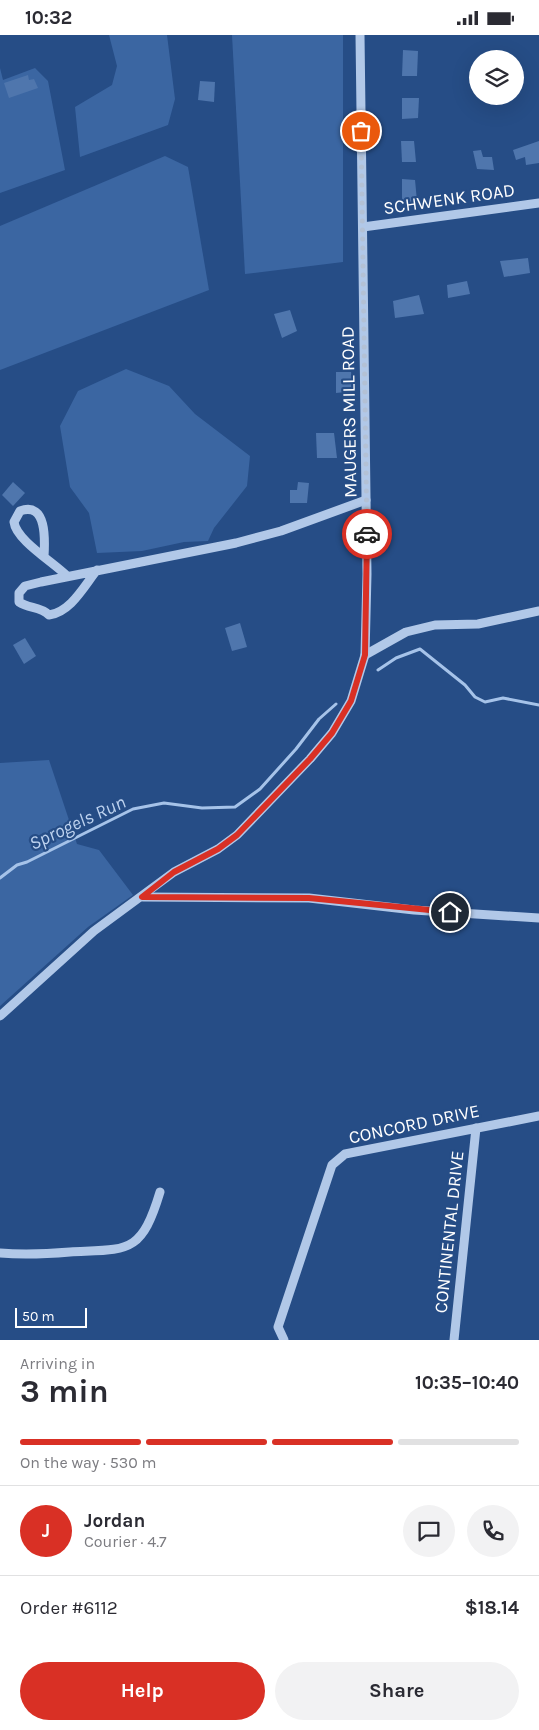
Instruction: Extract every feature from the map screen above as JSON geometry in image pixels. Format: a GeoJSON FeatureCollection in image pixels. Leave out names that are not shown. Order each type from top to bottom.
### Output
{"type":"FeatureCollection","features":[{"type":"Feature","properties":{"kind":"street","name":"MAUGERS MILL ROAD"},"geometry":{"type":"LineString","coordinates":[[0,1016],[94,931],[174,872],[218,849],[237,835],[310,759],[332,733],[351,701],[365,655],[366,500],[360,35]]}},
{"type":"Feature","properties":{"kind":"street","name":"SCHWENK ROAD"},"geometry":{"type":"LineString","coordinates":[[363,227],[539,203]]}},
{"type":"Feature","properties":{"kind":"street"},"geometry":{"type":"LineString","coordinates":[[97,570],[77,597],[57,614],[49,615],[36,607],[26,607],[19,602],[19,593],[25,587],[67,576],[97,570],[236,543],[281,531],[366,500]]}},
{"type":"Feature","properties":{"kind":"street"},"geometry":{"type":"LineString","coordinates":[[44,557],[45,536],[42,519],[33,510],[26,509],[20,511],[16,516],[15,528],[44,557],[67,576]]}},
{"type":"Feature","properties":{"kind":"street"},"geometry":{"type":"LineString","coordinates":[[365,655],[406,632],[434,625],[478,624],[539,611]]}},
{"type":"Feature","properties":{"kind":"street"},"geometry":{"type":"LineString","coordinates":[[142,897],[309,898],[414,910],[539,918]]}},
{"type":"Feature","properties":{"kind":"street","name":"CONCORD DRIVE"},"geometry":{"type":"LineString","coordinates":[[284,1340],[278,1327],[332,1165],[345,1154],[539,1116]]}},
{"type":"Feature","properties":{"kind":"street","name":"CONTINENTAL DRIVE"},"geometry":{"type":"LineString","coordinates":[[454,1340],[476,1128]]}},
{"type":"Feature","properties":{"kind":"street"},"geometry":{"type":"LineString","coordinates":[[0,1253],[32,1255],[107,1252],[123,1249],[142,1235],[152,1216],[160,1192]]}},
{"type":"Feature","properties":{"kind":"shaded area"},"geometry":{"type":"Polygon","coordinates":[[[109,35],[167,35],[175,99],[168,125],[80,157],[75,107],[112,85],[117,66],[109,35]]]}},
{"type":"Feature","properties":{"kind":"shaded area"},"geometry":{"type":"Polygon","coordinates":[[[232,35],[343,35],[343,262],[245,274],[232,35]]]}},
{"type":"Feature","properties":{"kind":"shaded area"},"geometry":{"type":"Polygon","coordinates":[[[0,68],[3,80],[35,68],[48,81],[65,170],[0,193],[0,68]]]}},
{"type":"Feature","properties":{"kind":"shaded area"},"geometry":{"type":"Polygon","coordinates":[[[165,156],[188,167],[209,290],[0,370],[0,226],[165,156]]]}},
{"type":"Feature","properties":{"kind":"shaded area"},"geometry":{"type":"Polygon","coordinates":[[[126,369],[169,386],[195,414],[250,456],[247,486],[214,528],[208,541],[184,542],[142,551],[97,553],[89,513],[70,487],[60,426],[78,391],[126,369]]]}},
{"type":"Feature","properties":{"kind":"shaded area"},"geometry":{"type":"Polygon","coordinates":[[[49,760],[77,844],[99,850],[133,895],[88,927],[0,1006],[0,763],[49,760]]]}},
{"type":"Feature","properties":{"kind":"building"},"geometry":{"type":"Polygon","coordinates":[[[403,50],[418,51],[417,76],[402,76],[403,50]]]}},
{"type":"Feature","properties":{"kind":"building"},"geometry":{"type":"Polygon","coordinates":[[[28,75],[29,80],[34,79],[38,88],[9,98],[4,83],[28,75]]]}},
{"type":"Feature","properties":{"kind":"building"},"geometry":{"type":"Polygon","coordinates":[[[200,81],[215,82],[214,102],[198,100],[200,81]]]}},
{"type":"Feature","properties":{"kind":"building"},"geometry":{"type":"Polygon","coordinates":[[[402,98],[419,98],[418,118],[402,119],[402,98]]]}},
{"type":"Feature","properties":{"kind":"building"},"geometry":{"type":"Polygon","coordinates":[[[401,141],[414,141],[416,162],[402,162],[401,141]]]}},
{"type":"Feature","properties":{"kind":"building"},"geometry":{"type":"Polygon","coordinates":[[[539,141],[539,163],[526,165],[525,157],[516,160],[513,150],[539,141]]]}},
{"type":"Feature","properties":{"kind":"building"},"geometry":{"type":"Polygon","coordinates":[[[481,150],[483,157],[492,157],[494,170],[477,169],[473,151],[481,150]]]}},
{"type":"Feature","properties":{"kind":"building"},"geometry":{"type":"Polygon","coordinates":[[[402,179],[415,180],[417,201],[402,203],[402,179]]]}},
{"type":"Feature","properties":{"kind":"building"},"geometry":{"type":"Polygon","coordinates":[[[528,258],[530,273],[504,277],[500,261],[528,258]]]}},
{"type":"Feature","properties":{"kind":"building"},"geometry":{"type":"Polygon","coordinates":[[[467,281],[470,294],[448,298],[447,285],[467,281]]]}},
{"type":"Feature","properties":{"kind":"building"},"geometry":{"type":"Polygon","coordinates":[[[419,295],[424,314],[395,318],[393,301],[419,295]]]}},
{"type":"Feature","properties":{"kind":"building"},"geometry":{"type":"Polygon","coordinates":[[[290,310],[297,331],[282,338],[274,314],[290,310]]]}},
{"type":"Feature","properties":{"kind":"building"},"geometry":{"type":"Polygon","coordinates":[[[336,372],[351,372],[354,391],[336,393],[336,372]]]}},
{"type":"Feature","properties":{"kind":"building"},"geometry":{"type":"Polygon","coordinates":[[[316,433],[334,433],[337,458],[317,458],[316,433]]]}},
{"type":"Feature","properties":{"kind":"building"},"geometry":{"type":"Polygon","coordinates":[[[13,482],[25,493],[13,506],[2,495],[13,482]]]}},
{"type":"Feature","properties":{"kind":"building"},"geometry":{"type":"Polygon","coordinates":[[[298,482],[309,483],[307,503],[290,503],[290,490],[297,490],[298,482]]]}},
{"type":"Feature","properties":{"kind":"building"},"geometry":{"type":"Polygon","coordinates":[[[240,623],[247,647],[232,651],[225,628],[240,623]]]}},
{"type":"Feature","properties":{"kind":"building"},"geometry":{"type":"Polygon","coordinates":[[[25,638],[36,656],[24,664],[13,645],[25,638]]]}},
{"type":"Feature","properties":{"kind":"waterway","name":"Sprogels Run"},"geometry":{"type":"LineString","coordinates":[[378,670],[396,658],[420,649],[465,685],[475,697],[485,702],[503,698],[539,705]]}},
{"type":"Feature","properties":{"kind":"waterway","name":"Sprogels Run"},"geometry":{"type":"LineString","coordinates":[[0,878],[17,865],[27,862],[133,809],[164,803],[202,808],[235,807],[260,789],[296,749],[319,719],[336,704]]}},
{"type":"Feature","properties":{"kind":"way so far"},"geometry":{"type":"LineString","coordinates":[[361,131],[367,534]]}},
{"type":"Feature","properties":{"kind":"route"},"geometry":{"type":"LineString","coordinates":[[367,534],[365,655],[351,701],[332,733],[310,759],[237,835],[218,849],[174,872],[142,897],[309,898],[414,910],[450,912]]}}]}
